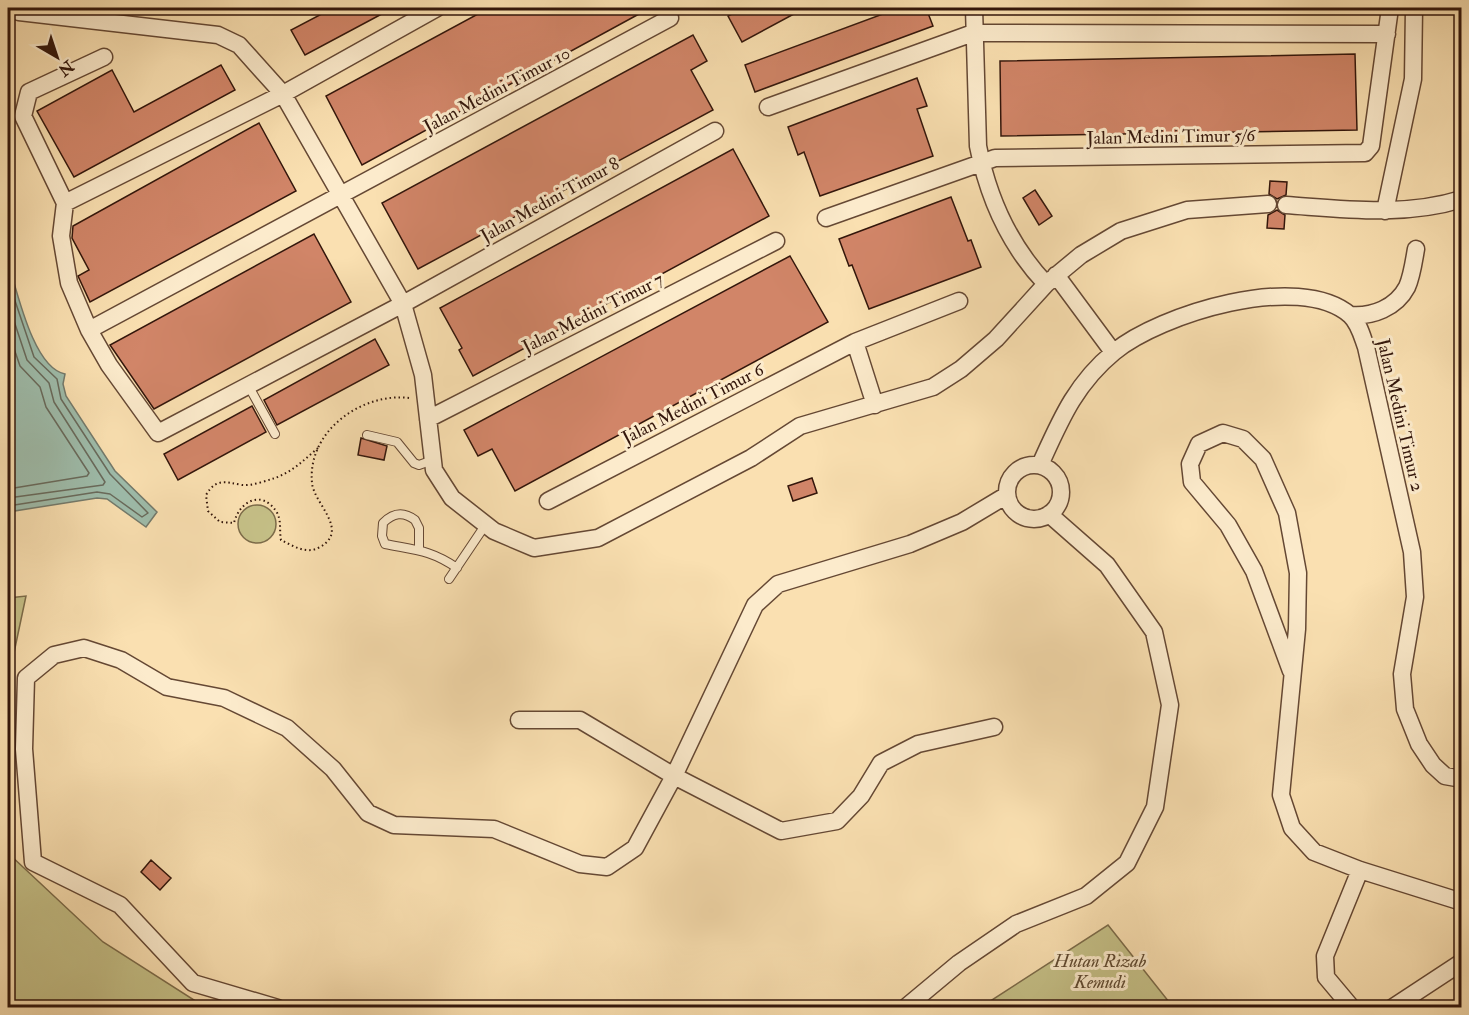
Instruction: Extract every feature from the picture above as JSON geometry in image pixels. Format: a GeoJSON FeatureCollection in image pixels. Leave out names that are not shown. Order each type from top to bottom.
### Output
{"type":"FeatureCollection","features":[{"type":"Feature","properties":{"kind":"street"},"geometry":{"type":"LineString","coordinates":[[14,8],[19,12],[218,35],[239,45],[283,94],[403,304],[423,375],[435,470],[452,498],[494,531],[534,548],[598,537],[751,458],[800,426],[933,387],[961,369],[996,339],[1051,280],[1081,255],[1121,231],[1187,210],[1268,204]]}},
{"type":"Feature","properties":{"kind":"street"},"geometry":{"type":"LineString","coordinates":[[65,203],[283,94],[436,8]]}},
{"type":"Feature","properties":{"kind":"street"},"geometry":{"type":"LineString","coordinates":[[974,8],[978,146],[992,199],[1008,231],[1034,271],[1051,280],[1113,352]]}},
{"type":"Feature","properties":{"kind":"street"},"geometry":{"type":"LineString","coordinates":[[768,107],[973,33],[1387,34],[1390,8]]}},
{"type":"Feature","properties":{"kind":"street"},"geometry":{"type":"LineString","coordinates":[[1385,211],[1413,80],[1414,8]]}},
{"type":"Feature","properties":{"kind":"street","name":"Jalan Medini Timur 10"},"geometry":{"type":"LineString","coordinates":[[89,330],[670,18]]}},
{"type":"Feature","properties":{"kind":"street","name":"Jalan Medini Timur 5/6"},"geometry":{"type":"LineString","coordinates":[[826,218],[995,158],[1361,154],[1371,146],[1387,34]]}},
{"type":"Feature","properties":{"kind":"street"},"geometry":{"type":"LineString","coordinates":[[89,330],[69,283],[61,236],[65,203],[23,116],[29,92],[104,57]]}},
{"type":"Feature","properties":{"kind":"street","name":"Jalan Medini Timur 8"},"geometry":{"type":"LineString","coordinates":[[89,330],[108,365],[158,433],[403,304],[715,131]]}},
{"type":"Feature","properties":{"kind":"street"},"geometry":{"type":"LineString","coordinates":[[1286,205],[1385,211],[1437,207],[1461,199]]}},
{"type":"Feature","properties":{"kind":"street","name":"Jalan Medini Timur 7"},"geometry":{"type":"LineString","coordinates":[[427,412],[776,241]]}},
{"type":"Feature","properties":{"kind":"street"},"geometry":{"type":"LineString","coordinates":[[1040,465],[1071,398],[1113,352],[1141,333],[1207,308],[1274,295],[1312,300],[1334,306],[1350,315],[1377,313],[1390,306],[1407,287],[1416,249]]}},
{"type":"Feature","properties":{"kind":"street","name":"Jalan Medini Timur 6"},"geometry":{"type":"LineString","coordinates":[[548,501],[855,342],[959,301]]}},
{"type":"Feature","properties":{"kind":"street","name":"Jalan Medini Timur 2"},"geometry":{"type":"LineString","coordinates":[[1350,315],[1360,329],[1366,347],[1412,552],[1415,597],[1402,674],[1405,709],[1419,744],[1432,765],[1445,776],[1461,779]]}},
{"type":"Feature","properties":{"kind":"street"},"geometry":{"type":"LineString","coordinates":[[855,342],[875,405]]}},
{"type":"Feature","properties":{"kind":"street"},"geometry":{"type":"LineString","coordinates":[[1291,671],[1254,571],[1228,525],[1192,482],[1190,464],[1199,444],[1223,434],[1243,440],[1263,459],[1287,513],[1298,573],[1297,628],[1291,671],[1281,795],[1293,828],[1314,852],[1360,870],[1461,902]]}},
{"type":"Feature","properties":{"kind":"street"},"geometry":{"type":"LineString","coordinates":[[1027,465],[1040,465],[1057,477],[1061,486],[1061,497],[1049,514],[1039,518],[1028,518],[1018,513],[1011,506],[1007,495],[1009,482],[1016,472],[1027,465]]}},
{"type":"Feature","properties":{"kind":"street"},"geometry":{"type":"LineString","coordinates":[[278,1008],[193,983],[120,905],[33,862],[24,749],[26,678],[54,655],[84,648],[121,660],[167,687],[224,698],[287,728],[333,769],[368,813],[394,825],[494,829],[580,864],[607,867],[635,848],[674,776],[754,605],[778,584],[910,544],[962,522],[1007,495]]}},
{"type":"Feature","properties":{"kind":"street"},"geometry":{"type":"LineString","coordinates":[[905,1008],[959,963],[1016,924],[1086,896],[1127,862],[1155,807],[1170,705],[1154,632],[1107,565],[1049,514]]}},
{"type":"Feature","properties":{"kind":"street"},"geometry":{"type":"LineString","coordinates":[[519,720],[580,720],[674,776],[781,831],[837,821],[861,796],[881,763],[918,744],[994,727]]}},
{"type":"Feature","properties":{"kind":"street"},"geometry":{"type":"LineString","coordinates":[[1352,1008],[1326,977],[1325,956],[1360,870]]}},
{"type":"Feature","properties":{"kind":"street"},"geometry":{"type":"LineString","coordinates":[[1392,1008],[1461,962]]}},
{"type":"Feature","properties":{"kind":"lane"},"geometry":{"type":"LineString","coordinates":[[248,385],[275,434]]}},
{"type":"Feature","properties":{"kind":"lane"},"geometry":{"type":"LineString","coordinates":[[367,435],[397,442],[414,463],[419,465],[433,460]]}},
{"type":"Feature","properties":{"kind":"lane"},"geometry":{"type":"LineString","coordinates":[[419,550],[419,528],[416,520],[400,514],[391,516],[383,523],[381,536],[385,544],[433,553],[457,568]]}},
{"type":"Feature","properties":{"kind":"lane"},"geometry":{"type":"LineString","coordinates":[[449,579],[486,524]]}},
{"type":"Feature","properties":{"kind":"path"},"geometry":{"type":"LineString","coordinates":[[318,448],[312,482],[315,494],[332,523],[332,532],[320,548],[310,551],[281,540],[280,518],[275,509],[266,503],[255,500],[245,503],[237,510],[234,523],[220,522],[208,512],[206,495],[216,483],[224,480],[243,485],[276,478],[296,467],[318,448],[338,420],[357,409],[398,397],[427,412]]}},
{"type":"Feature","properties":{"kind":"green space"},"geometry":{"type":"Polygon","coordinates":[[[257,505],[271,510],[276,524],[271,538],[257,543],[243,538],[238,524],[243,510],[257,505]]]}},
{"type":"Feature","properties":{"kind":"green space"},"geometry":{"type":"Polygon","coordinates":[[[26,596],[8,681],[8,598],[26,596]]]}},
{"type":"Feature","properties":{"kind":"green space"},"geometry":{"type":"Polygon","coordinates":[[[8,853],[103,942],[205,1007],[8,1007],[8,853]]]}},
{"type":"Feature","properties":{"kind":"green space","name":"Hutan Rizab Kemudi"},"geometry":{"type":"Polygon","coordinates":[[[1108,925],[1173,1007],[981,1007],[1108,925]]]}},
{"type":"Feature","properties":{"kind":"water"},"geometry":{"type":"Polygon","coordinates":[[[8,262],[35,343],[54,369],[65,374],[63,384],[66,396],[115,471],[157,512],[146,527],[107,499],[97,498],[8,512],[8,262]]]}},
{"type":"Feature","properties":{"kind":"building"},"geometry":{"type":"Polygon","coordinates":[[[333,8],[393,8],[305,55],[291,30],[333,8]]]}},
{"type":"Feature","properties":{"kind":"building"},"geometry":{"type":"Polygon","coordinates":[[[489,8],[650,8],[362,165],[326,96],[489,8]]]}},
{"type":"Feature","properties":{"kind":"building"},"geometry":{"type":"Polygon","coordinates":[[[744,8],[805,8],[742,42],[728,16],[744,8]]]}},
{"type":"Feature","properties":{"kind":"building"},"geometry":{"type":"Polygon","coordinates":[[[899,8],[926,8],[933,26],[755,92],[745,65],[899,8]]]}},
{"type":"Feature","properties":{"kind":"building"},"geometry":{"type":"Polygon","coordinates":[[[693,35],[707,61],[691,70],[713,110],[418,269],[382,203],[693,35]]]}},
{"type":"Feature","properties":{"kind":"building"},"geometry":{"type":"Polygon","coordinates":[[[1355,54],[1357,130],[1001,136],[1000,61],[1355,54]]]}},
{"type":"Feature","properties":{"kind":"building"},"geometry":{"type":"Polygon","coordinates":[[[221,65],[235,90],[74,177],[37,111],[112,70],[134,112],[221,65]]]}},
{"type":"Feature","properties":{"kind":"building"},"geometry":{"type":"Polygon","coordinates":[[[917,78],[927,106],[917,109],[933,156],[820,196],[804,152],[798,155],[788,127],[917,78]]]}},
{"type":"Feature","properties":{"kind":"building"},"geometry":{"type":"Polygon","coordinates":[[[259,123],[296,191],[90,302],[78,276],[89,270],[72,238],[73,226],[259,123]]]}},
{"type":"Feature","properties":{"kind":"building"},"geometry":{"type":"Polygon","coordinates":[[[733,149],[769,216],[473,376],[459,350],[462,348],[440,308],[733,149]]]}},
{"type":"Feature","properties":{"kind":"building"},"geometry":{"type":"Polygon","coordinates":[[[1270,181],[1287,182],[1286,195],[1277,199],[1269,194],[1270,181]]]}},
{"type":"Feature","properties":{"kind":"building"},"geometry":{"type":"Polygon","coordinates":[[[1035,190],[1052,216],[1039,225],[1023,198],[1035,190]]]}},
{"type":"Feature","properties":{"kind":"building"},"geometry":{"type":"Polygon","coordinates":[[[951,197],[981,267],[869,309],[839,239],[951,197]]]}},
{"type":"Feature","properties":{"kind":"building"},"geometry":{"type":"Polygon","coordinates":[[[1277,210],[1285,215],[1284,229],[1267,228],[1268,215],[1277,210]]]}},
{"type":"Feature","properties":{"kind":"building"},"geometry":{"type":"Polygon","coordinates":[[[314,234],[351,302],[154,409],[110,345],[314,234]]]}},
{"type":"Feature","properties":{"kind":"building"},"geometry":{"type":"Polygon","coordinates":[[[790,256],[828,322],[515,491],[492,449],[478,456],[464,430],[790,256]]]}},
{"type":"Feature","properties":{"kind":"building"},"geometry":{"type":"Polygon","coordinates":[[[375,339],[389,365],[277,425],[264,400],[375,339]]]}},
{"type":"Feature","properties":{"kind":"building"},"geometry":{"type":"Polygon","coordinates":[[[252,406],[266,432],[178,480],[164,454],[252,406]]]}},
{"type":"Feature","properties":{"kind":"building"},"geometry":{"type":"Polygon","coordinates":[[[361,438],[387,446],[384,460],[358,455],[361,438]]]}},
{"type":"Feature","properties":{"kind":"building"},"geometry":{"type":"Polygon","coordinates":[[[812,478],[817,493],[793,501],[788,486],[812,478]]]}},
{"type":"Feature","properties":{"kind":"building"},"geometry":{"type":"Polygon","coordinates":[[[151,860],[171,878],[160,890],[141,872],[151,860]]]}}]}
